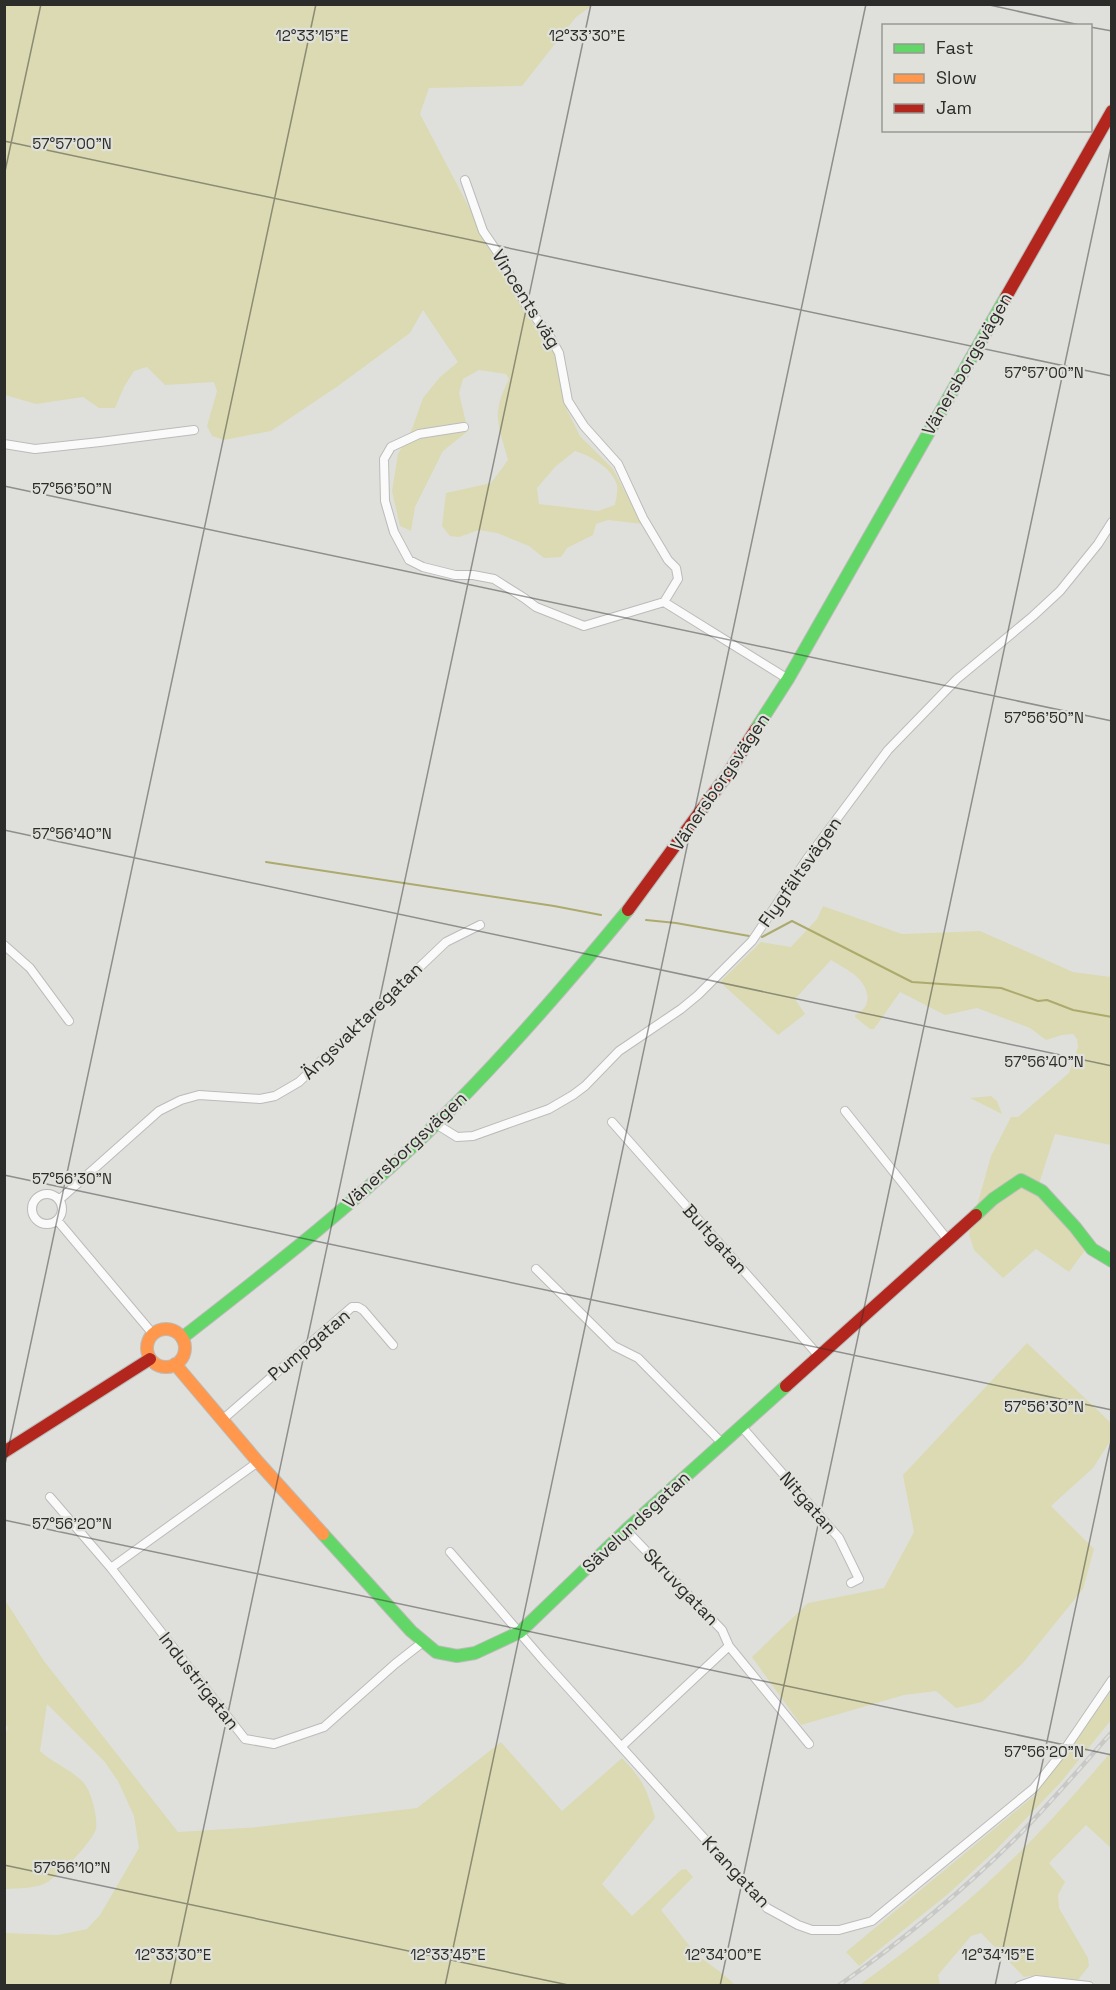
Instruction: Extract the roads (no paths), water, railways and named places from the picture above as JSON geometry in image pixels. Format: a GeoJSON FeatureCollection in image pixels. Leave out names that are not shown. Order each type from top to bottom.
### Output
{"type":"FeatureCollection","features":[{"type":"Feature","properties":{"kind":"main road","name":"Vänersborgsvägen"},"geometry":{"type":"LineString","coordinates":[[182,1338],[319,1229],[436,1124],[488,1072],[558,995],[634,903],[720,784],[788,679],[1112,111]]}},
{"type":"Feature","properties":{"kind":"main road","name":"Sävelundsgatan"},"geometry":{"type":"LineString","coordinates":[[175,1365],[258,1462],[423,1642],[436,1652],[457,1656],[475,1653],[520,1632],[626,1530],[722,1443],[993,1199],[1021,1180],[1042,1191],[1092,1248],[1112,1261]]}},
{"type":"Feature","properties":{"kind":"main road"},"geometry":{"type":"LineString","coordinates":[[169,1329],[177,1332],[182,1338],[184,1351],[182,1358],[175,1365],[162,1366],[150,1359],[147,1346],[153,1334],[169,1329]]}},
{"type":"Feature","properties":{"kind":"main road"},"geometry":{"type":"LineString","coordinates":[[4,1452],[150,1359]]}},
{"type":"Feature","properties":{"kind":"street","name":"Vincents väg"},"geometry":{"type":"LineString","coordinates":[[465,180],[483,231],[498,253],[526,305],[549,335],[559,353],[568,401],[584,426],[618,464],[643,518],[668,560],[676,568],[678,579],[664,602]]}},
{"type":"Feature","properties":{"kind":"street"},"geometry":{"type":"LineString","coordinates":[[464,427],[419,434],[392,447],[384,459],[385,501],[394,532],[409,560],[423,567],[455,575],[473,575],[494,579],[536,608],[584,626],[664,602],[788,679]]}},
{"type":"Feature","properties":{"kind":"street"},"geometry":{"type":"LineString","coordinates":[[4,444],[35,449],[194,430]]}},
{"type":"Feature","properties":{"kind":"street","name":"Flygfältsvägen"},"geometry":{"type":"LineString","coordinates":[[436,1124],[457,1137],[473,1136],[549,1109],[585,1086],[619,1050],[698,995],[752,940],[807,859],[872,769],[895,742],[957,679],[1060,591],[1098,544],[1112,522]]}},
{"type":"Feature","properties":{"kind":"street","name":"Ängsvaktaregatan"},"geometry":{"type":"LineString","coordinates":[[59,1200],[159,1111],[200,1095],[260,1099],[275,1096],[299,1082],[446,942],[480,926]]}},
{"type":"Feature","properties":{"kind":"street"},"geometry":{"type":"LineString","coordinates":[[4,945],[30,968],[69,1022]]}},
{"type":"Feature","properties":{"kind":"street"},"geometry":{"type":"LineString","coordinates":[[845,1111],[948,1240]]}},
{"type":"Feature","properties":{"kind":"street","name":"Bultgatan"},"geometry":{"type":"LineString","coordinates":[[612,1122],[819,1356]]}},
{"type":"Feature","properties":{"kind":"street"},"geometry":{"type":"LineString","coordinates":[[42,1195],[53,1196],[59,1200],[62,1210],[57,1220],[51,1224],[41,1223],[33,1217],[34,1200],[42,1195]]}},
{"type":"Feature","properties":{"kind":"street"},"geometry":{"type":"LineString","coordinates":[[57,1220],[153,1334]]}},
{"type":"Feature","properties":{"kind":"street"},"geometry":{"type":"LineString","coordinates":[[536,1269],[614,1346],[638,1358],[722,1443]]}},
{"type":"Feature","properties":{"kind":"street","name":"Pumpgatan"},"geometry":{"type":"LineString","coordinates":[[222,1420],[352,1307],[358,1306],[363,1310],[393,1345]]}},
{"type":"Feature","properties":{"kind":"street","name":"Nitgatan"},"geometry":{"type":"LineString","coordinates":[[741,1426],[839,1538],[860,1579],[851,1583]]}},
{"type":"Feature","properties":{"kind":"street"},"geometry":{"type":"LineString","coordinates":[[111,1568],[258,1462]]}},
{"type":"Feature","properties":{"kind":"street","name":"Industrigatan"},"geometry":{"type":"LineString","coordinates":[[50,1497],[111,1568],[245,1739],[274,1744],[324,1727],[423,1642]]}},
{"type":"Feature","properties":{"kind":"street","name":"Skruvgatan"},"geometry":{"type":"LineString","coordinates":[[622,1746],[729,1646],[722,1630],[626,1530]]}},
{"type":"Feature","properties":{"kind":"street","name":"Krangatan"},"geometry":{"type":"LineString","coordinates":[[450,1552],[767,1908],[812,1930],[839,1930],[872,1921],[1034,1788],[1065,1749],[1112,1680]]}},
{"type":"Feature","properties":{"kind":"street"},"geometry":{"type":"LineString","coordinates":[[729,1646],[809,1744]]}},
{"type":"Feature","properties":{"kind":"street"},"geometry":{"type":"LineString","coordinates":[[1019,1986],[1036,1980],[1089,1986]]}},
{"type":"Feature","properties":{"kind":"waterway"},"geometry":{"type":"LineString","coordinates":[[266,862],[601,915]]}},
{"type":"Feature","properties":{"kind":"waterway"},"geometry":{"type":"LineString","coordinates":[[646,920],[749,936]]}},
{"type":"Feature","properties":{"kind":"waterway"},"geometry":{"type":"LineString","coordinates":[[762,937],[792,921],[912,982],[1001,988],[1038,1001],[1047,1000],[1073,1010],[1112,1017]]}},
{"type":"Feature","properties":{"kind":"railway"},"geometry":{"type":"LineString","coordinates":[[838,1986],[909,1933],[999,1855],[1032,1822],[1112,1732]]}}]}
